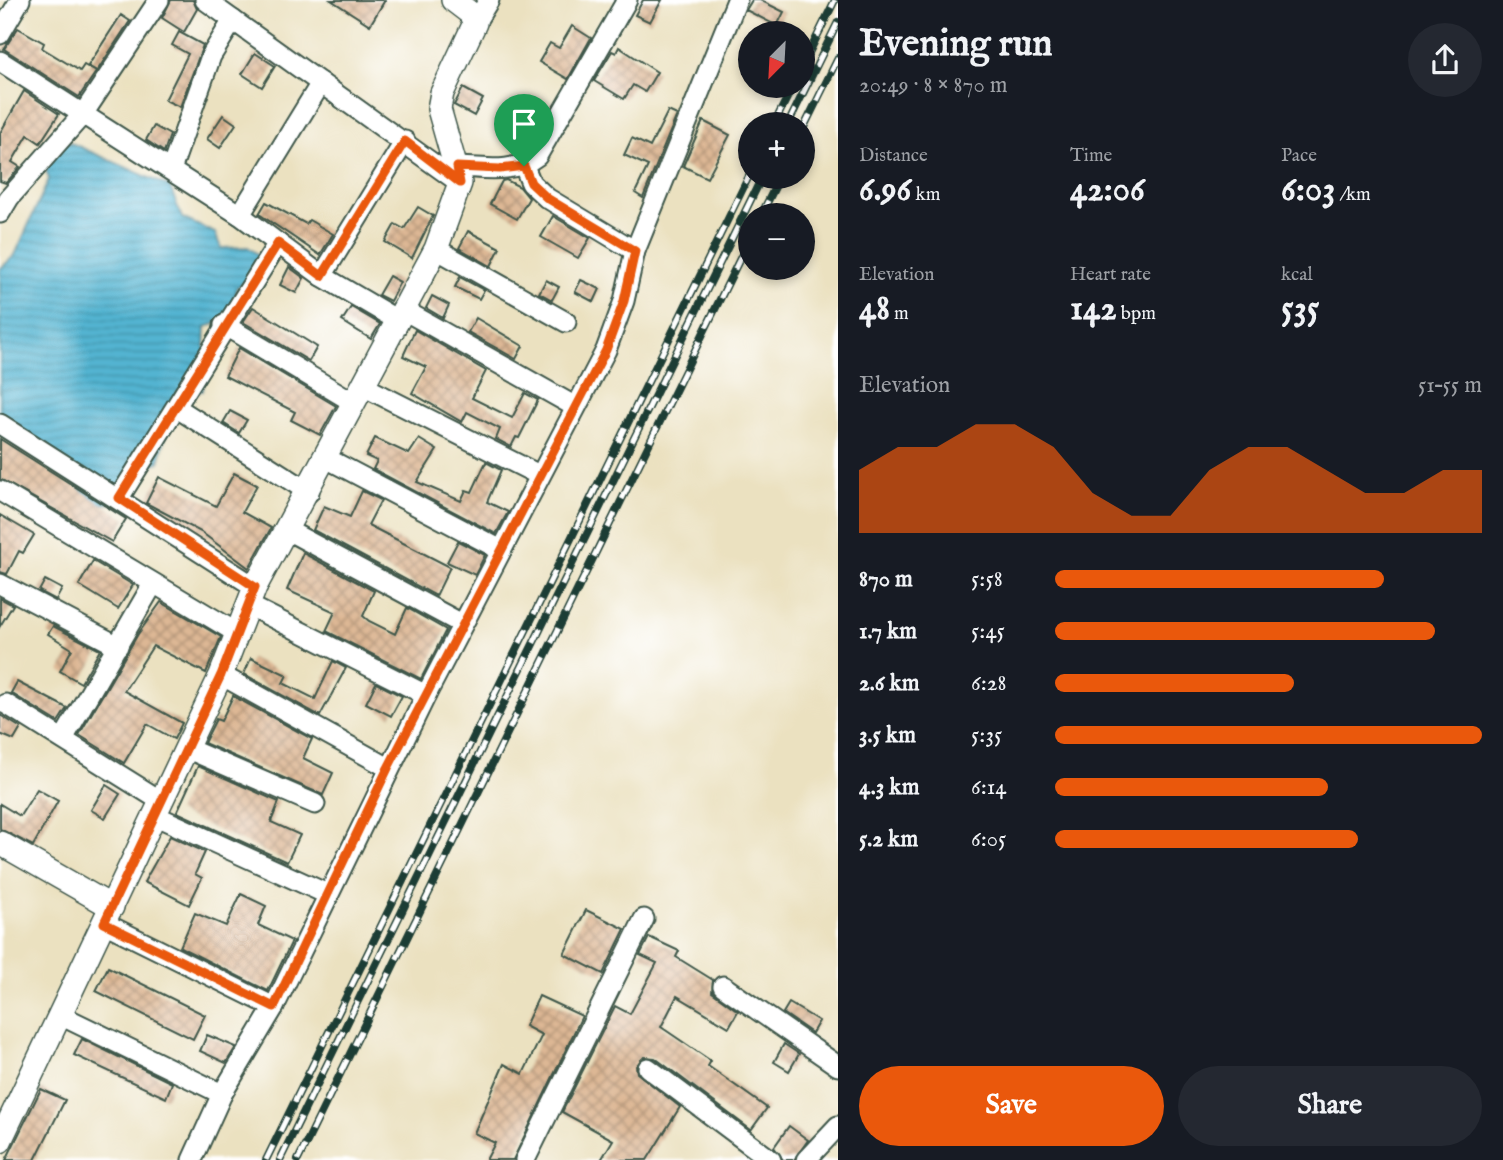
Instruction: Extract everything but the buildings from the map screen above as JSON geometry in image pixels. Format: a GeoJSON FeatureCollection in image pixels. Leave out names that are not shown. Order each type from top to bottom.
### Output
{"type":"FeatureCollection","features":[{"type":"Feature","properties":{"kind":"street"},"geometry":{"type":"LineString","coordinates":[[0,34],[20,0]]}},
{"type":"Feature","properties":{"kind":"street"},"geometry":{"type":"LineString","coordinates":[[3,201],[83,114],[159,0]]}},
{"type":"Feature","properties":{"kind":"street"},"geometry":{"type":"LineString","coordinates":[[205,0],[405,141],[459,175],[524,166],[537,156],[627,0]]}},
{"type":"Feature","properties":{"kind":"street"},"geometry":{"type":"LineString","coordinates":[[453,0],[470,13],[475,23]]}},
{"type":"Feature","properties":{"kind":"street"},"geometry":{"type":"LineString","coordinates":[[0,1141],[221,675],[251,596],[309,492],[399,314],[436,249],[459,175],[439,109],[447,78],[489,0]]}},
{"type":"Feature","properties":{"kind":"street"},"geometry":{"type":"LineString","coordinates":[[192,1160],[222,1094],[274,1007],[388,768],[574,406],[606,350],[624,301],[635,251],[737,0]]}},
{"type":"Feature","properties":{"kind":"street"},"geometry":{"type":"LineString","coordinates":[[171,170],[212,56],[233,20]]}},
{"type":"Feature","properties":{"kind":"street"},"geometry":{"type":"LineString","coordinates":[[0,61],[240,215],[322,276],[574,406]]}},
{"type":"Feature","properties":{"kind":"street"},"geometry":{"type":"LineString","coordinates":[[240,215],[321,83]]}},
{"type":"Feature","properties":{"kind":"street"},"geometry":{"type":"LineString","coordinates":[[322,276],[405,141]]}},
{"type":"Feature","properties":{"kind":"street"},"geometry":{"type":"LineString","coordinates":[[524,166],[531,183],[547,198],[635,251]]}},
{"type":"Feature","properties":{"kind":"street"},"geometry":{"type":"LineString","coordinates":[[119,498],[177,408],[224,324],[278,243]]}},
{"type":"Feature","properties":{"kind":"street"},"geometry":{"type":"LineString","coordinates":[[436,249],[566,322]]}},
{"type":"Feature","properties":{"kind":"street"},"geometry":{"type":"LineString","coordinates":[[224,324],[358,394],[539,475]]}},
{"type":"Feature","properties":{"kind":"street"},"geometry":{"type":"LineString","coordinates":[[177,408],[309,492]]}},
{"type":"Feature","properties":{"kind":"street"},"geometry":{"type":"LineString","coordinates":[[0,424],[119,498],[251,596],[426,695]]}},
{"type":"Feature","properties":{"kind":"street"},"geometry":{"type":"LineString","coordinates":[[326,457],[501,550]]}},
{"type":"Feature","properties":{"kind":"street"},"geometry":{"type":"LineString","coordinates":[[0,491],[237,633]]}},
{"type":"Feature","properties":{"kind":"street"},"geometry":{"type":"LineString","coordinates":[[287,530],[463,624]]}},
{"type":"Feature","properties":{"kind":"street"},"geometry":{"type":"LineString","coordinates":[[0,584],[118,646]]}},
{"type":"Feature","properties":{"kind":"street"},"geometry":{"type":"LineString","coordinates":[[63,739],[153,584]]}},
{"type":"Feature","properties":{"kind":"street"},"geometry":{"type":"LineString","coordinates":[[221,675],[388,768]]}},
{"type":"Feature","properties":{"kind":"street"},"geometry":{"type":"LineString","coordinates":[[6,704],[63,739],[157,808],[327,894]]}},
{"type":"Feature","properties":{"kind":"street"},"geometry":{"type":"LineString","coordinates":[[186,748],[315,804]]}},
{"type":"Feature","properties":{"kind":"street"},"geometry":{"type":"LineString","coordinates":[[0,843],[108,915],[274,1007]]}},
{"type":"Feature","properties":{"kind":"street"},"geometry":{"type":"LineString","coordinates":[[525,1160],[644,919]]}},
{"type":"Feature","properties":{"kind":"street"},"geometry":{"type":"LineString","coordinates":[[723,986],[838,1066]]}},
{"type":"Feature","properties":{"kind":"street"},"geometry":{"type":"LineString","coordinates":[[60,1015],[222,1094]]}},
{"type":"Feature","properties":{"kind":"street"},"geometry":{"type":"LineString","coordinates":[[648,1068],[771,1160]]}},
{"type":"Feature","properties":{"kind":"street"},"geometry":{"type":"LineString","coordinates":[[806,1160],[838,1126]]}},
{"type":"Feature","properties":{"kind":"water"},"geometry":{"type":"Polygon","coordinates":[[[60,138],[170,187],[182,218],[215,233],[221,248],[248,247],[272,265],[236,288],[237,315],[206,327],[203,391],[177,392],[159,462],[143,468],[128,501],[94,505],[60,464],[0,424],[0,269],[15,255],[49,179],[43,163],[60,138]]]}},
{"type":"Feature","properties":{"kind":"railway"},"geometry":{"type":"LineString","coordinates":[[816,39],[835,0]]}},
{"type":"Feature","properties":{"kind":"railway"},"geometry":{"type":"LineString","coordinates":[[794,112],[838,22]]}},
{"type":"Feature","properties":{"kind":"railway"},"geometry":{"type":"LineString","coordinates":[[811,112],[838,58]]}},
{"type":"Feature","properties":{"kind":"railway"},"geometry":{"type":"LineString","coordinates":[[780,112],[787,98]]}},
{"type":"Feature","properties":{"kind":"railway"},"geometry":{"type":"LineString","coordinates":[[266,1160],[743,189]]}},
{"type":"Feature","properties":{"kind":"railway"},"geometry":{"type":"LineString","coordinates":[[280,1160],[756,189]]}},
{"type":"Feature","properties":{"kind":"railway"},"geometry":{"type":"LineString","coordinates":[[767,203],[774,189]]}},
{"type":"Feature","properties":{"kind":"railway"},"geometry":{"type":"LineString","coordinates":[[298,1160],[738,263]]}},
{"type":"Feature","properties":{"kind":"route"},"geometry":{"type":"LineString","coordinates":[[405,141],[460,183],[457,167],[500,169],[524,166],[537,191],[635,251],[624,301],[606,350],[574,406],[388,768],[274,1007],[104,923],[221,675],[255,587],[119,498],[177,408],[224,324],[278,243],[322,276],[405,141]]}}]}
